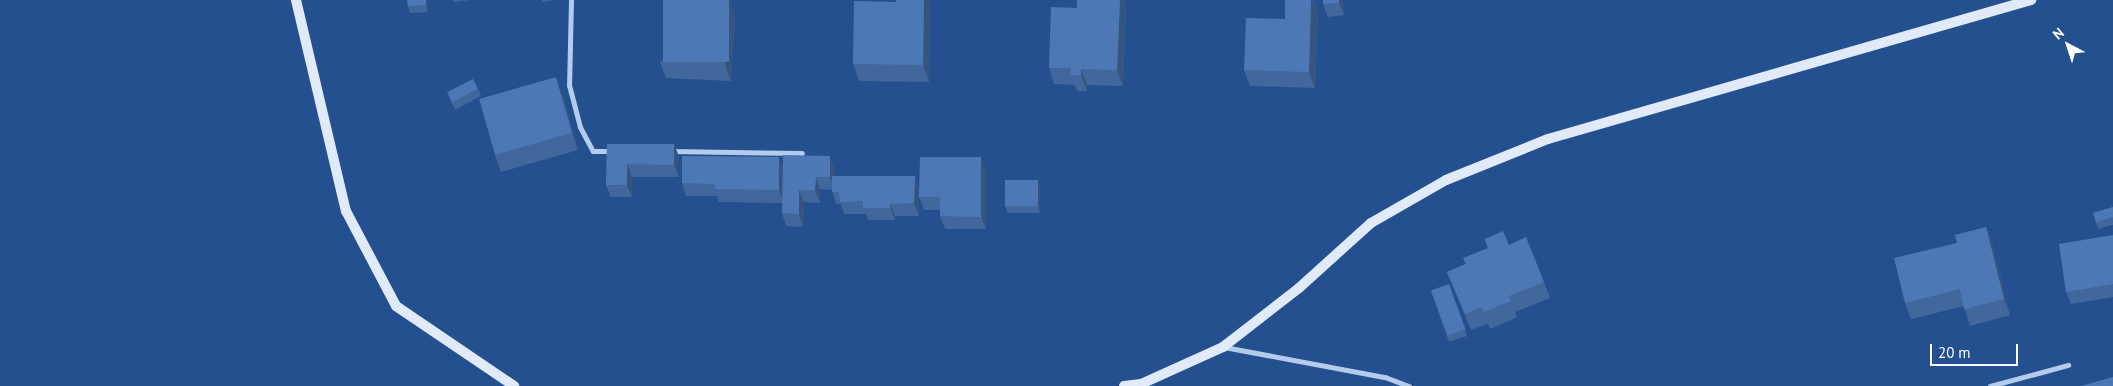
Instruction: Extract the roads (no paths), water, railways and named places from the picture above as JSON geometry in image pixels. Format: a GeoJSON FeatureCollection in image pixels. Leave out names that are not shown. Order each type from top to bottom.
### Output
{"type":"FeatureCollection","features":[{"type":"Feature","properties":{"kind":"street"},"geometry":{"type":"LineString","coordinates":[[296,0],[346,210],[396,306],[514,386]]}},
{"type":"Feature","properties":{"kind":"street"},"geometry":{"type":"LineString","coordinates":[[571,0],[569,85],[580,127],[593,151],[623,151]]}},
{"type":"Feature","properties":{"kind":"street"},"geometry":{"type":"LineString","coordinates":[[1124,386],[1141,384],[1223,347],[1299,288],[1371,223],[1446,180],[1548,139],[2031,0]]}},
{"type":"Feature","properties":{"kind":"street"},"geometry":{"type":"LineString","coordinates":[[663,151],[802,152]]}},
{"type":"Feature","properties":{"kind":"street"},"geometry":{"type":"LineString","coordinates":[[1223,347],[1385,377],[1409,386]]}},
{"type":"Feature","properties":{"kind":"street"},"geometry":{"type":"LineString","coordinates":[[1990,386],[2068,365]]}}]}
